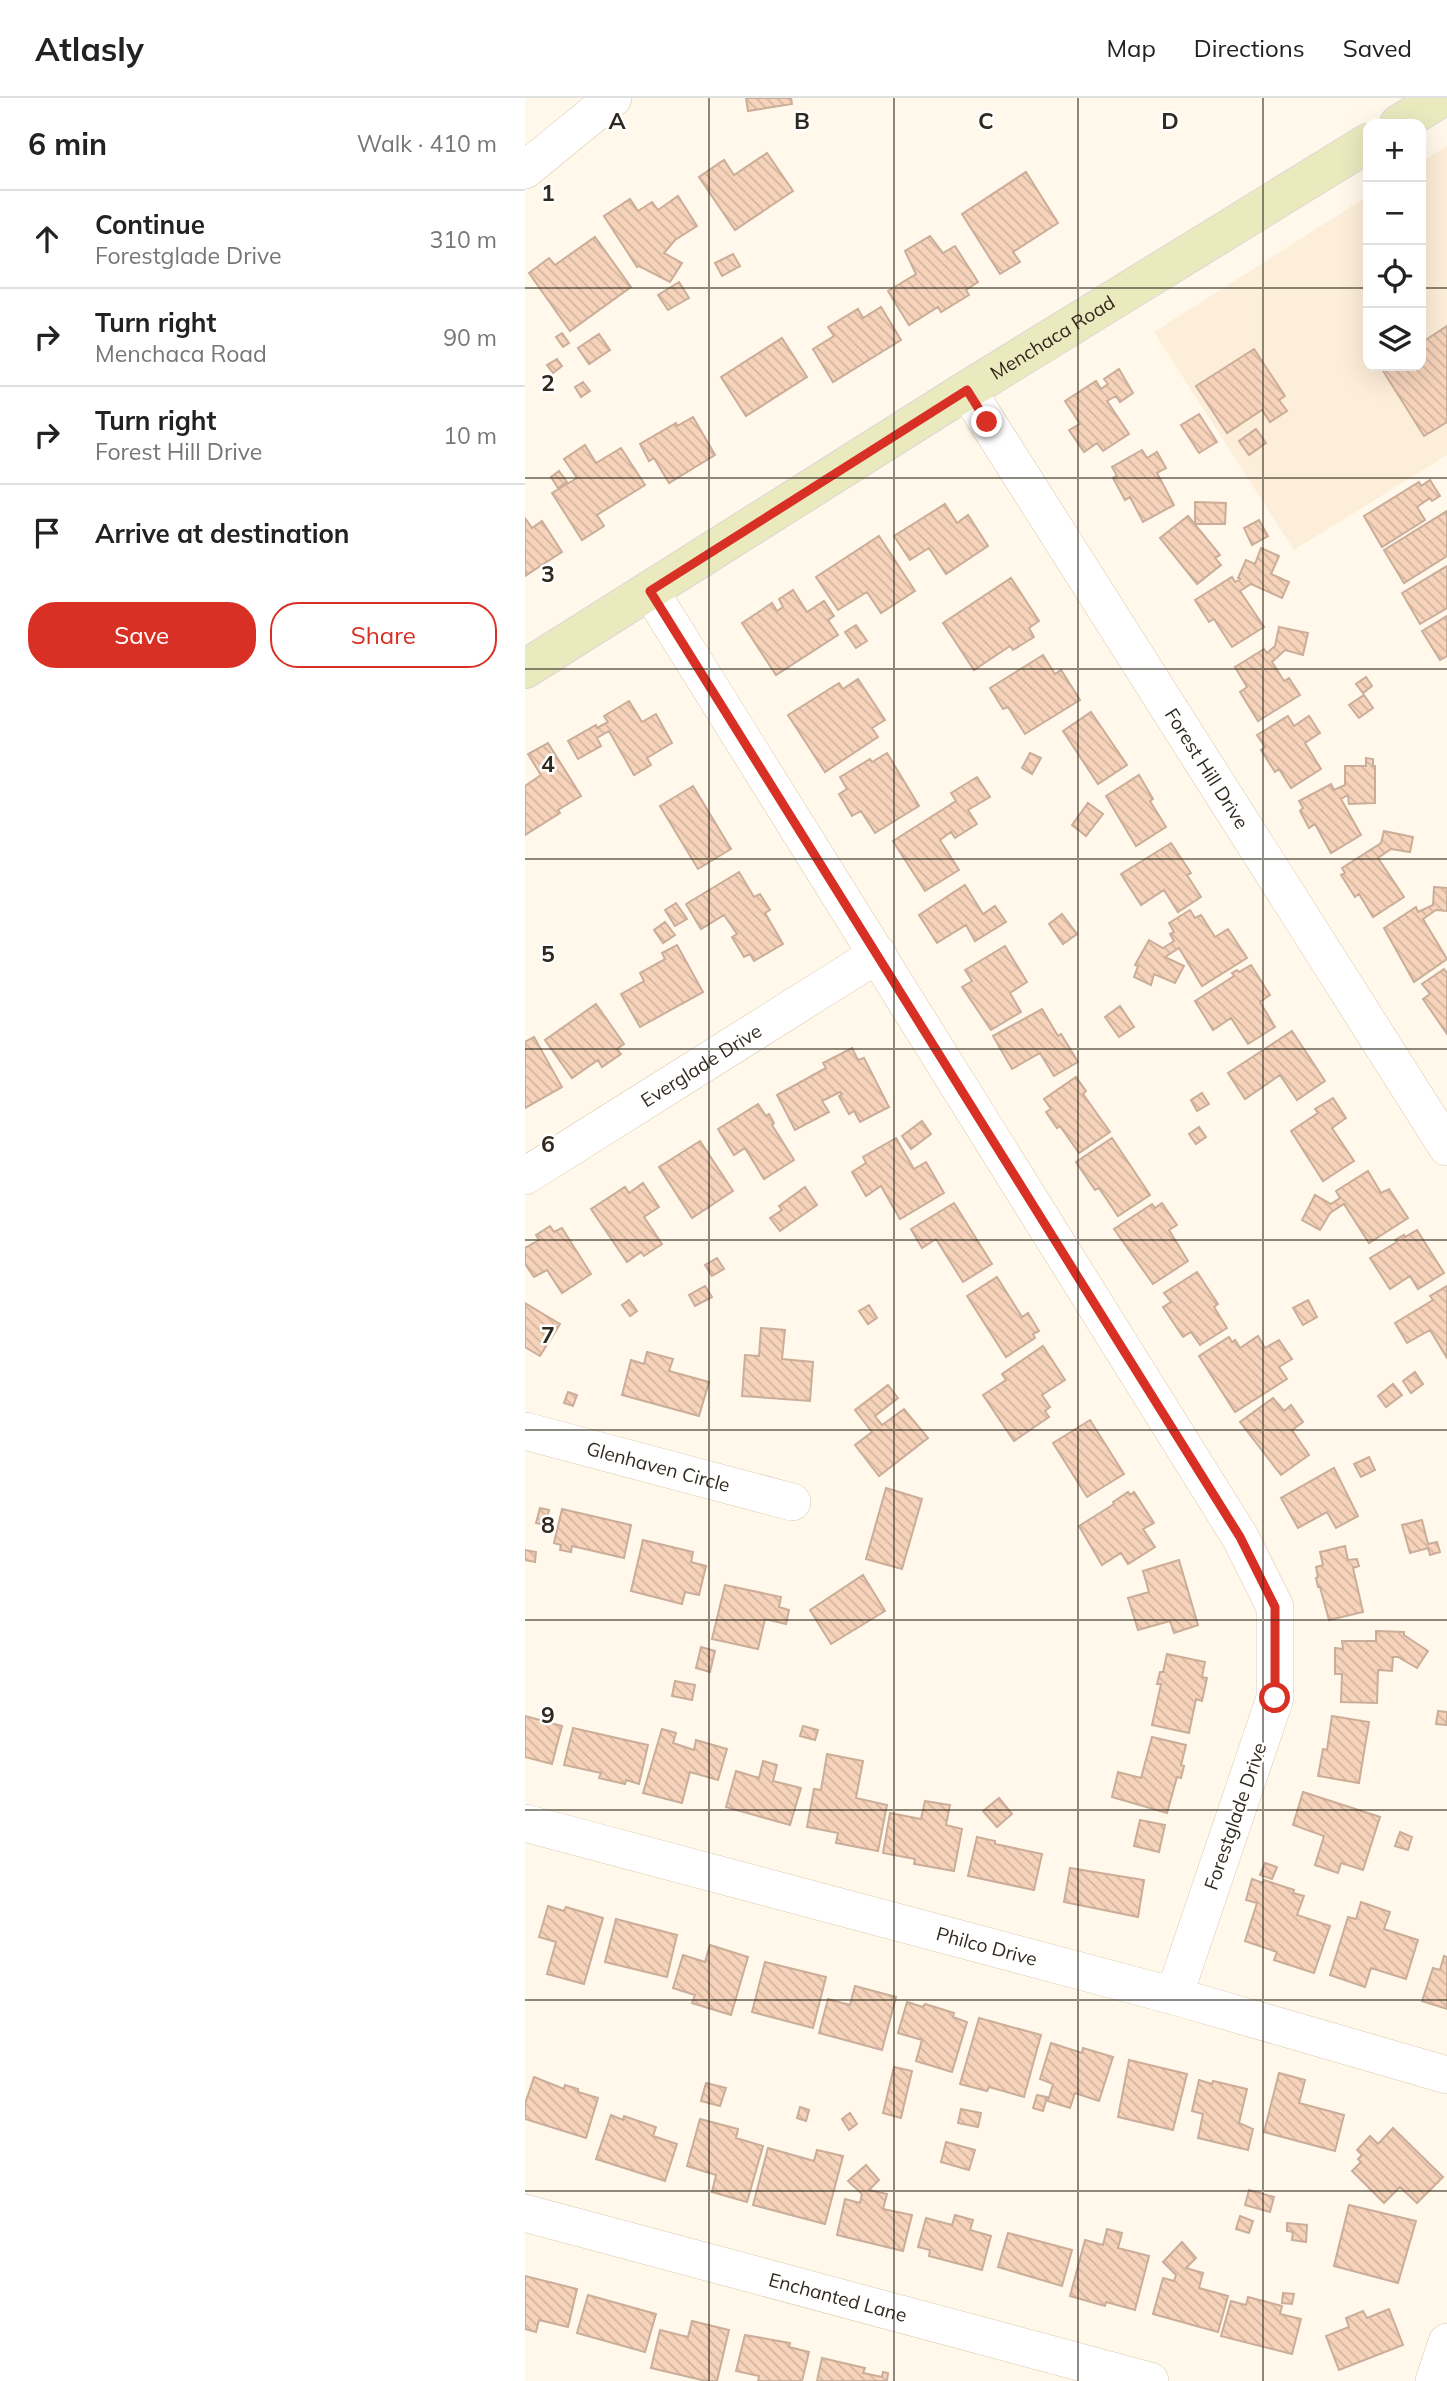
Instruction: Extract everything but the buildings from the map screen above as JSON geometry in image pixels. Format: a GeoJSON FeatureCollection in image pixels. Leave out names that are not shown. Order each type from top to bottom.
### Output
{"type":"FeatureCollection","features":[{"type":"Feature","properties":{"kind":"main road"},"geometry":{"type":"LineString","coordinates":[[1407,119],[1441,98]]}},
{"type":"Feature","properties":{"kind":"main road","name":"Menchaca Road"},"geometry":{"type":"LineString","coordinates":[[525,669],[967,390],[1363,147]]}},
{"type":"Feature","properties":{"kind":"street"},"geometry":{"type":"LineString","coordinates":[[525,170],[613,98]]}},
{"type":"Feature","properties":{"kind":"street","name":"Forest Hill Drive"},"geometry":{"type":"LineString","coordinates":[[967,390],[1447,1147]]}},
{"type":"Feature","properties":{"kind":"street","name":"Forestglade Drive"},"geometry":{"type":"LineString","coordinates":[[650,591],[1240,1537],[1275,1607],[1275,1698],[1174,1996]]}},
{"type":"Feature","properties":{"kind":"street","name":"Everglade Drive"},"geometry":{"type":"LineString","coordinates":[[525,1176],[878,954]]}},
{"type":"Feature","properties":{"kind":"street","name":"Glenhaven Circle"},"geometry":{"type":"LineString","coordinates":[[525,1431],[792,1502]]}},
{"type":"Feature","properties":{"kind":"street","name":"Philco Drive"},"geometry":{"type":"LineString","coordinates":[[525,1824],[1174,1996],[1447,2075]]}},
{"type":"Feature","properties":{"kind":"street","name":"Enchanted Lane"},"geometry":{"type":"LineString","coordinates":[[525,2213],[1150,2381]]}},
{"type":"Feature","properties":{"kind":"street"},"geometry":{"type":"LineString","coordinates":[[1434,2381],[1447,2342]]}},
{"type":"Feature","properties":{"kind":"shaded area"},"geometry":{"type":"Polygon","coordinates":[[[1447,146],[1447,455],[1294,550],[1154,332],[1363,199],[1363,371],[1426,371],[1426,159],[1447,146]]]}},
{"type":"Feature","properties":{"kind":"route"},"geometry":{"type":"LineString","coordinates":[[987,422],[967,390],[650,591],[1240,1537],[1275,1607],[1275,1698]]}}]}
